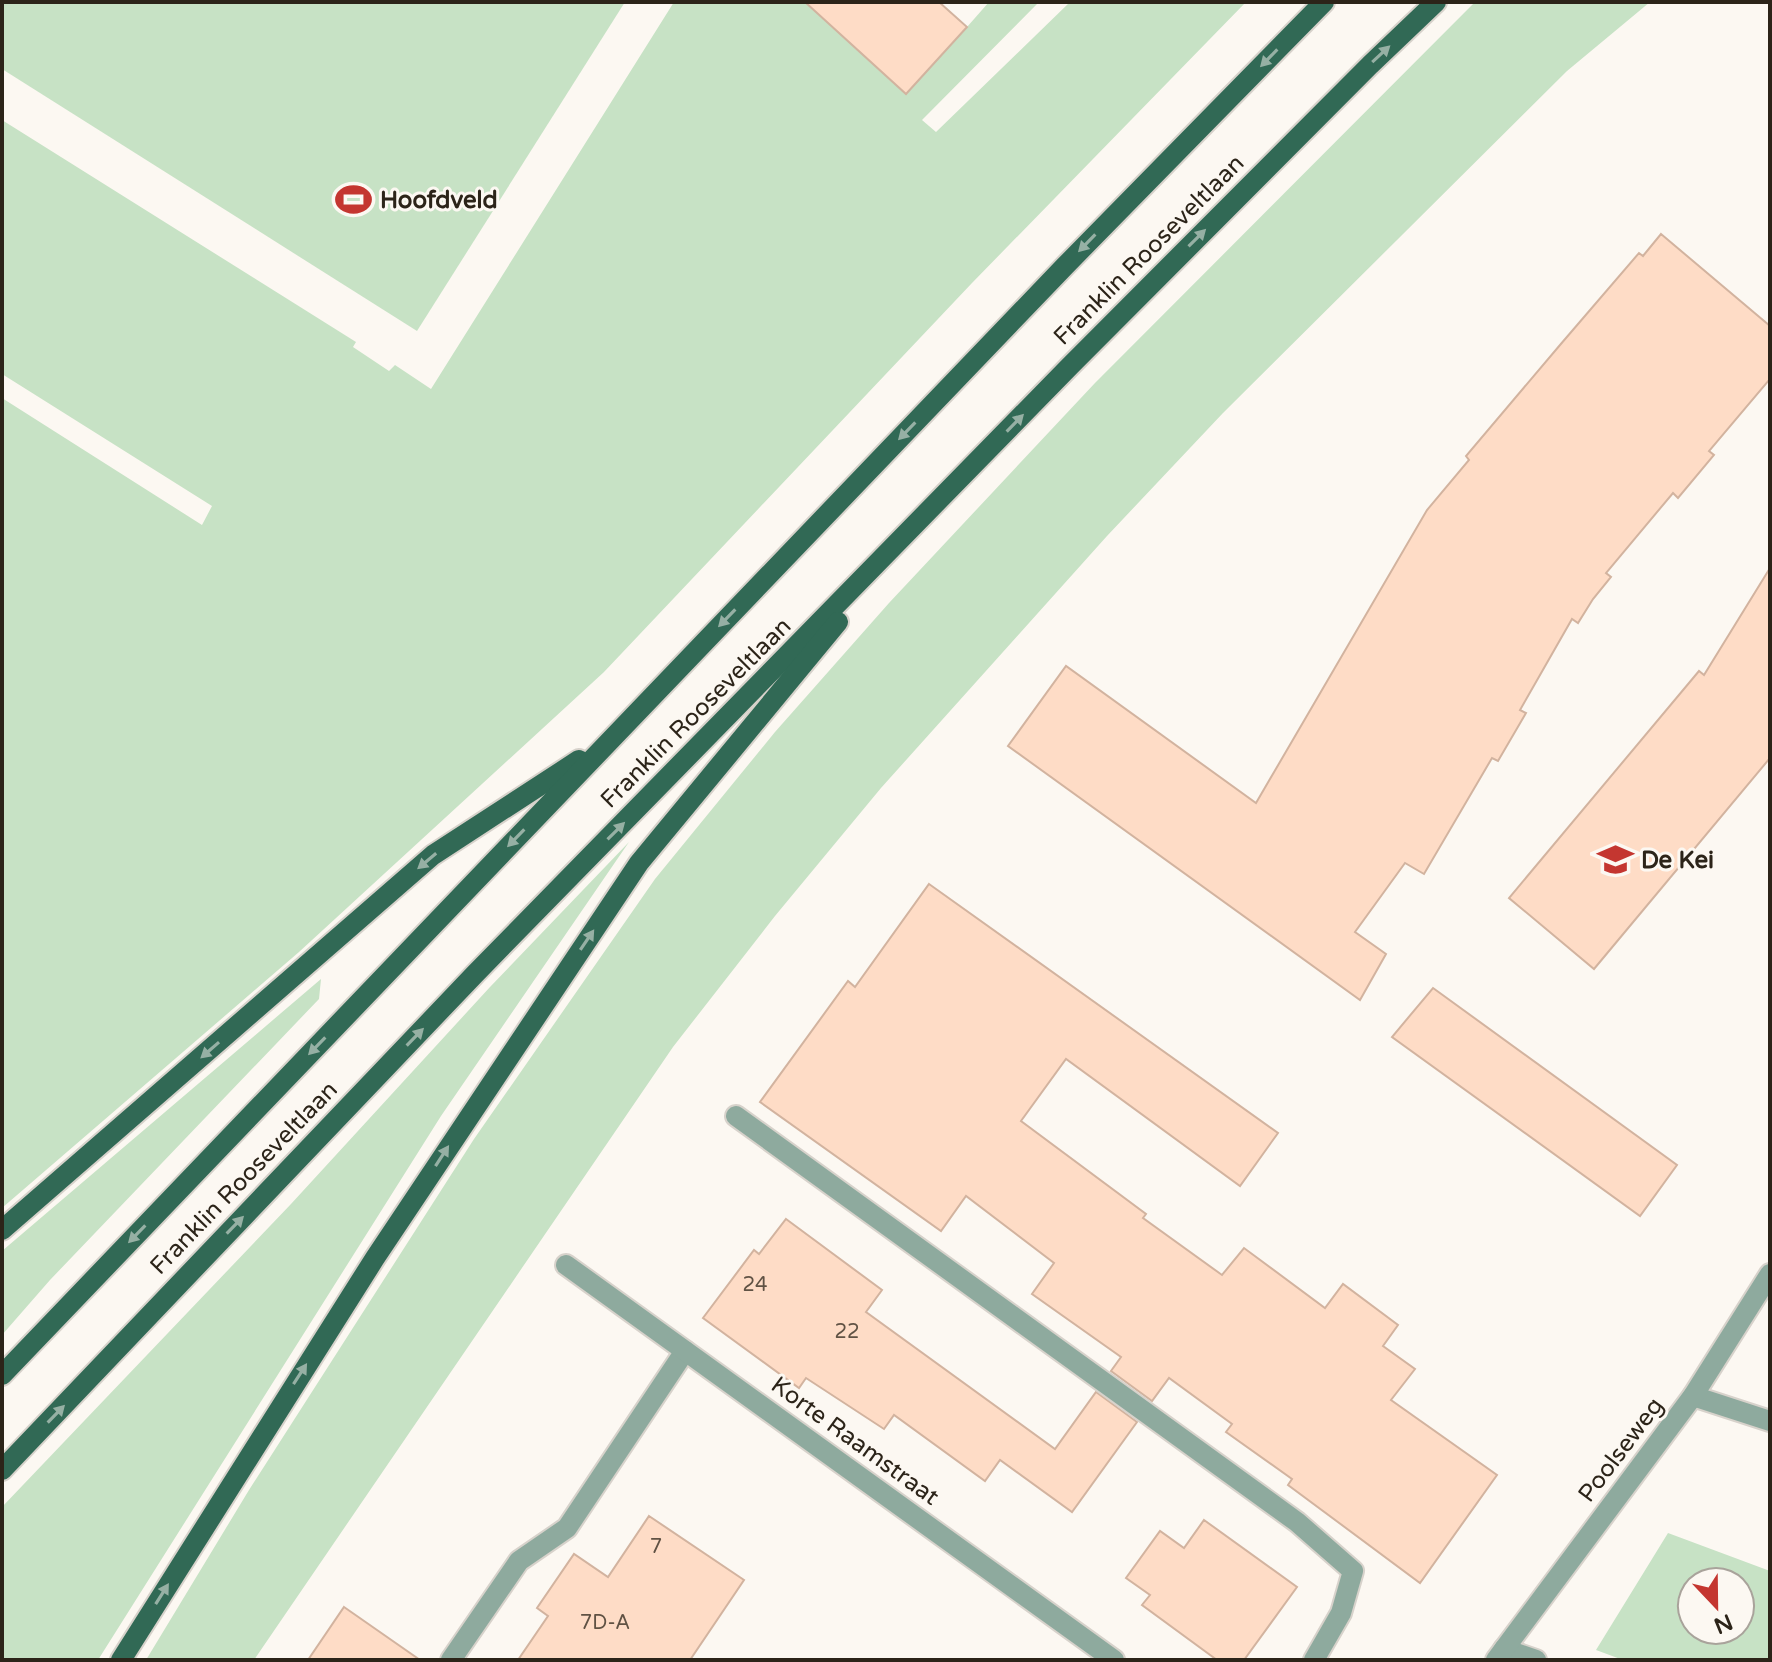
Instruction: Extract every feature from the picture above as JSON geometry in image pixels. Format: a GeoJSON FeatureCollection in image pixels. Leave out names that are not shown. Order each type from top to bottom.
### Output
{"type":"FeatureCollection","features":[{"type":"Feature","properties":{"kind":"main road","name":"Franklin Rooseveltlaan"},"geometry":{"type":"LineString","coordinates":[[2,1375],[1065,266],[1324,2]]}},
{"type":"Feature","properties":{"kind":"main road","name":"Franklin Rooseveltlaan"},"geometry":{"type":"LineString","coordinates":[[2,1470],[475,974],[1092,344],[1436,2]]}},
{"type":"Feature","properties":{"kind":"main road"},"geometry":{"type":"LineString","coordinates":[[121,1660],[375,1258],[639,863],[922,520]]}},
{"type":"Feature","properties":{"kind":"main road"},"geometry":{"type":"LineString","coordinates":[[2,1230],[433,855],[609,741]]}},
{"type":"Feature","properties":{"kind":"street"},"geometry":{"type":"LineString","coordinates":[[736,1116],[1297,1522],[1353,1571],[1341,1613],[1314,1660]]}},
{"type":"Feature","properties":{"kind":"street","name":"Korte Raamstraat"},"geometry":{"type":"LineString","coordinates":[[566,1265],[1114,1660]]}},
{"type":"Feature","properties":{"kind":"street","name":"Poolseweg"},"geometry":{"type":"LineString","coordinates":[[1500,1655],[1693,1396],[1770,1274]]}},
{"type":"Feature","properties":{"kind":"street"},"geometry":{"type":"LineString","coordinates":[[451,1660],[519,1561],[567,1528],[685,1351]]}},
{"type":"Feature","properties":{"kind":"street"},"geometry":{"type":"LineString","coordinates":[[1693,1396],[1770,1421]]}},
{"type":"Feature","properties":{"kind":"street"},"geometry":{"type":"LineString","coordinates":[[1500,1655],[1536,1660]]}},
{"type":"Feature","properties":{"kind":"green space","name":"Hoofdveld"},"geometry":{"type":"Polygon","coordinates":[[[2,2],[625,2],[417,331],[2,69],[2,2]]]}},
{"type":"Feature","properties":{"kind":"green space"},"geometry":{"type":"Polygon","coordinates":[[[674,2],[805,2],[967,27],[989,2],[1039,2],[922,120],[936,132],[1070,2],[1246,2],[972,283],[604,672],[299,952],[2,1208],[2,398],[202,525],[212,506],[2,374],[2,120],[356,342],[353,347],[389,371],[395,365],[431,389],[674,2]]]}},
{"type":"Feature","properties":{"kind":"green space"},"geometry":{"type":"Polygon","coordinates":[[[1475,2],[1650,2],[1567,71],[1223,413],[1107,536],[881,788],[775,916],[673,1047],[254,1660],[146,1660],[249,1490],[474,1139],[655,879],[775,732],[889,603],[1095,383],[1475,2]]]}},
{"type":"Feature","properties":{"kind":"green space"},"geometry":{"type":"Polygon","coordinates":[[[629,842],[441,1116],[98,1660],[2,1660],[2,1507],[291,1204],[490,987],[629,842]]]}},
{"type":"Feature","properties":{"kind":"green space"},"geometry":{"type":"Polygon","coordinates":[[[321,979],[319,999],[50,1280],[2,1335],[2,1251],[321,979]]]}},
{"type":"Feature","properties":{"kind":"green space"},"geometry":{"type":"Polygon","coordinates":[[[1668,1533],[1770,1571],[1770,1660],[1623,1660],[1596,1650],[1668,1533]]]}},
{"type":"Feature","properties":{"kind":"building"},"geometry":{"type":"Polygon","coordinates":[[[805,2],[939,2],[967,27],[906,94],[805,2]]]}},
{"type":"Feature","properties":{"kind":"building"},"geometry":{"type":"Polygon","coordinates":[[[1661,234],[1770,326],[1770,379],[1709,451],[1714,455],[1678,498],[1673,493],[1606,573],[1611,577],[1578,623],[1572,619],[1520,710],[1526,713],[1498,761],[1492,758],[1424,874],[1405,863],[1355,932],[1386,954],[1360,1000],[1008,746],[1066,666],[1256,803],[1427,510],[1469,460],[1466,456],[1560,345],[1639,253],[1643,256],[1661,234]]]}},
{"type":"Feature","properties":{"kind":"building"},"geometry":{"type":"Polygon","coordinates":[[[1770,568],[1770,758],[1594,969],[1509,898],[1699,671],[1704,675],[1770,568]]]}},
{"type":"Feature","properties":{"kind":"building"},"geometry":{"type":"Polygon","coordinates":[[[929,884],[1278,1133],[1240,1186],[1066,1059],[1021,1121],[1146,1214],[1143,1218],[1222,1275],[1244,1248],[1325,1308],[1343,1284],[1398,1325],[1383,1346],[1415,1369],[1391,1400],[1497,1475],[1420,1583],[1288,1485],[1292,1479],[1226,1432],[1232,1424],[1169,1378],[1152,1401],[1111,1371],[1121,1357],[1032,1294],[1054,1263],[966,1196],[941,1231],[760,1102],[848,981],[855,987],[929,884]]]}},
{"type":"Feature","properties":{"kind":"building"},"geometry":{"type":"Polygon","coordinates":[[[1433,988],[1677,1165],[1640,1216],[1392,1037],[1433,988]]]}},
{"type":"Feature","properties":{"kind":"building"},"geometry":{"type":"Polygon","coordinates":[[[786,1219],[882,1290],[866,1312],[1055,1449],[1096,1392],[1137,1422],[1072,1512],[1000,1460],[985,1481],[894,1415],[884,1429],[806,1378],[799,1388],[703,1318],[754,1250],[759,1254],[786,1219]]]}},
{"type":"Feature","properties":{"kind":"building"},"geometry":{"type":"Polygon","coordinates":[[[649,1516],[744,1580],[690,1660],[518,1660],[548,1616],[537,1608],[574,1554],[608,1577],[649,1516]]]}},
{"type":"Feature","properties":{"kind":"building"},"geometry":{"type":"Polygon","coordinates":[[[1204,1520],[1297,1587],[1244,1660],[1217,1660],[1142,1605],[1150,1595],[1126,1578],[1160,1531],[1184,1548],[1204,1520]]]}},
{"type":"Feature","properties":{"kind":"building"},"geometry":{"type":"Polygon","coordinates":[[[344,1607],[420,1660],[308,1660],[344,1607]]]}},
{"type":"Feature","properties":{"kind":"place","name":"Hoofdveld"},"geometry":{"type":"Point","coordinates":[354,200]}},
{"type":"Feature","properties":{"kind":"place","name":"De Kei"},"geometry":{"type":"Point","coordinates":[1615,860]}}]}
